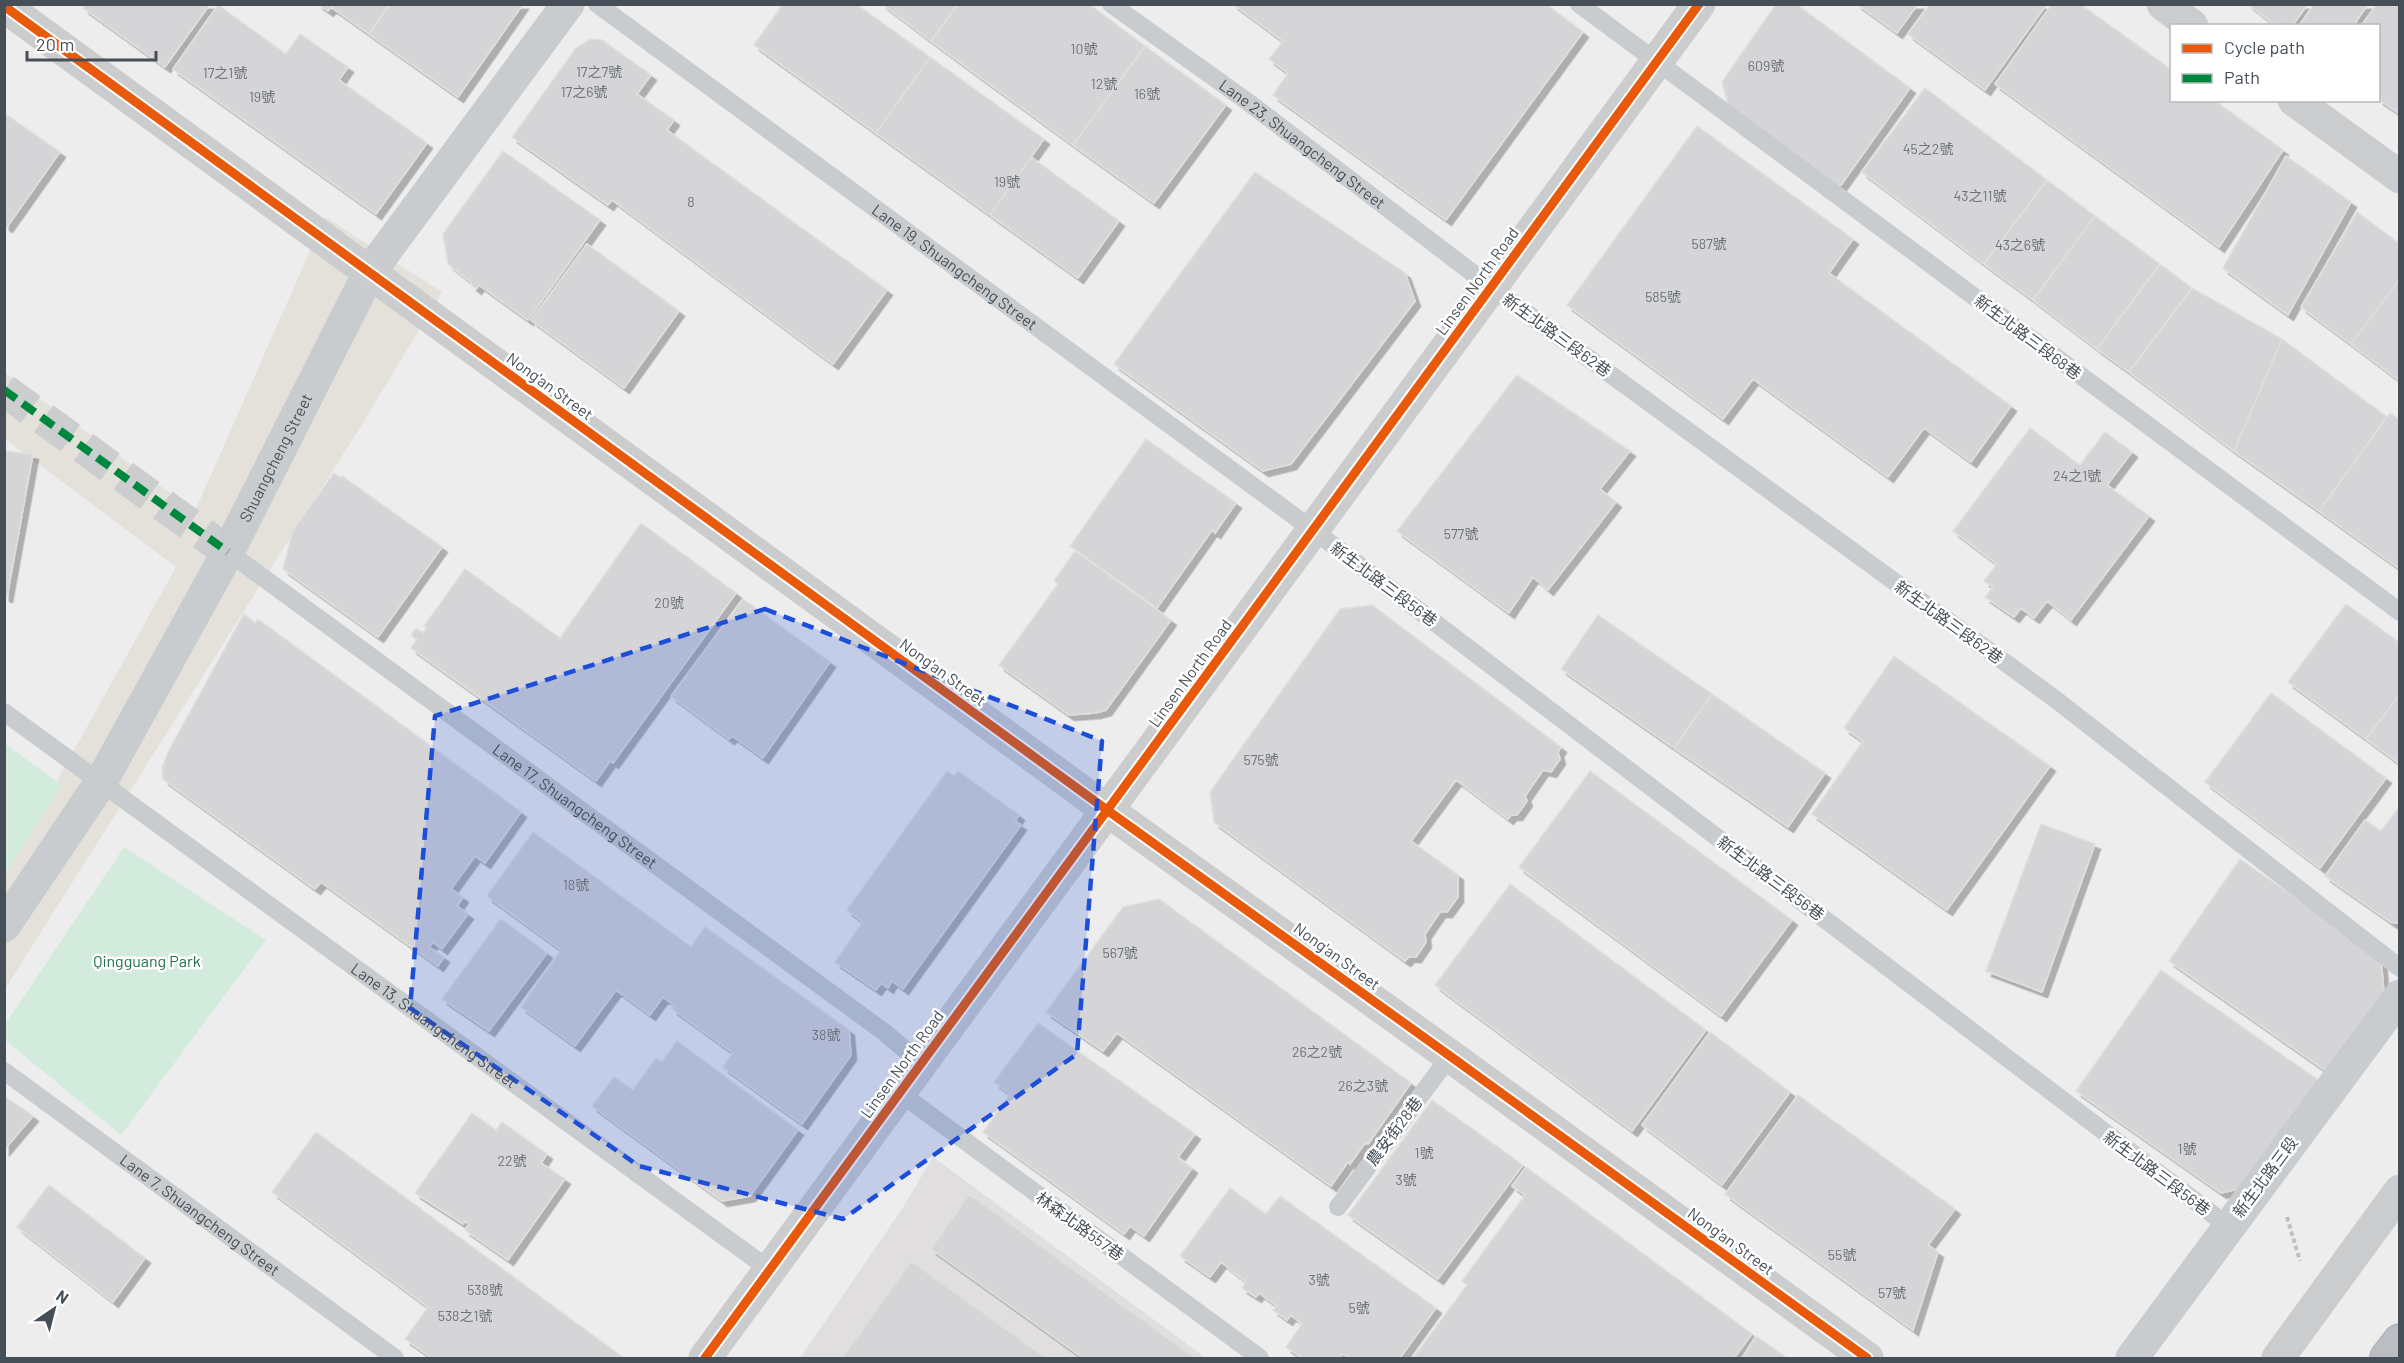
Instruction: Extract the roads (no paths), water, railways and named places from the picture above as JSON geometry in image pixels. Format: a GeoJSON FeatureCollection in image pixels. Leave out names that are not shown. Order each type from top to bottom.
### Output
{"type":"FeatureCollection","features":[{"type":"Feature","properties":{"kind":"highway"},"geometry":{"type":"LineString","coordinates":[[2387,1359],[2400,1341]]}},
{"type":"Feature","properties":{"kind":"street","name":"Shuangcheng Street"},"geometry":{"type":"LineString","coordinates":[[4,926],[101,782],[228,552],[369,273],[568,4]]}},
{"type":"Feature","properties":{"kind":"street","name":"Linsen North Road"},"geometry":{"type":"LineString","coordinates":[[705,1359],[1699,4]]}},
{"type":"Feature","properties":{"kind":"street"},"geometry":{"type":"LineString","coordinates":[[2163,4],[2189,24]]}},
{"type":"Feature","properties":{"kind":"street","name":"Nong'an Street"},"geometry":{"type":"LineString","coordinates":[[4,6],[1861,1357]]}},
{"type":"Feature","properties":{"kind":"street"},"geometry":{"type":"LineString","coordinates":[[2297,102],[2400,177]]}},
{"type":"Feature","properties":{"kind":"street","name":"新生北路三段"},"geometry":{"type":"LineString","coordinates":[[2132,1359],[2400,996]]}},
{"type":"Feature","properties":{"kind":"street"},"geometry":{"type":"LineString","coordinates":[[2278,1359],[2400,1191]]}},
{"type":"Feature","properties":{"kind":"lane","name":"Lane 19, Shuangcheng Street"},"geometry":{"type":"LineString","coordinates":[[597,4],[1313,530]]}},
{"type":"Feature","properties":{"kind":"lane","name":"Lane 23, Shuangcheng Street"},"geometry":{"type":"LineString","coordinates":[[1112,4],[1248,102],[1491,287]]}},
{"type":"Feature","properties":{"kind":"lane","name":"新生北路三段68巷"},"geometry":{"type":"LineString","coordinates":[[1579,4],[2400,612]]}},
{"type":"Feature","properties":{"kind":"lane","name":"新生北路三段62巷"},"geometry":{"type":"LineString","coordinates":[[1491,287],[2055,699],[2400,968]]}},
{"type":"Feature","properties":{"kind":"lane","name":"新生北路三段56巷"},"geometry":{"type":"LineString","coordinates":[[1313,530],[2228,1226]]}},
{"type":"Feature","properties":{"kind":"lane","name":"Lane 17, Shuangcheng Street"},"geometry":{"type":"LineString","coordinates":[[228,552],[884,1032],[921,1063]]}},
{"type":"Feature","properties":{"kind":"lane","name":"Lane 13, Shuangcheng Street"},"geometry":{"type":"LineString","coordinates":[[4,711],[770,1269]]}},
{"type":"Feature","properties":{"kind":"lane","name":"農安街28巷"},"geometry":{"type":"LineString","coordinates":[[1338,1207],[1450,1056]]}},
{"type":"Feature","properties":{"kind":"lane","name":"Lane 7, Shuangcheng Street"},"geometry":{"type":"LineString","coordinates":[[4,1071],[395,1359]]}},
{"type":"Feature","properties":{"kind":"lane","name":"林森北路557巷"},"geometry":{"type":"LineString","coordinates":[[900,1093],[1260,1359]]}},
{"type":"Feature","properties":{"kind":"tunnel"},"geometry":{"type":"LineString","coordinates":[[4,390],[228,552]]}},
{"type":"Feature","properties":{"kind":"park label","name":"Qingguang Park"},"geometry":{"type":"Point","coordinates":[147,961]}}]}
